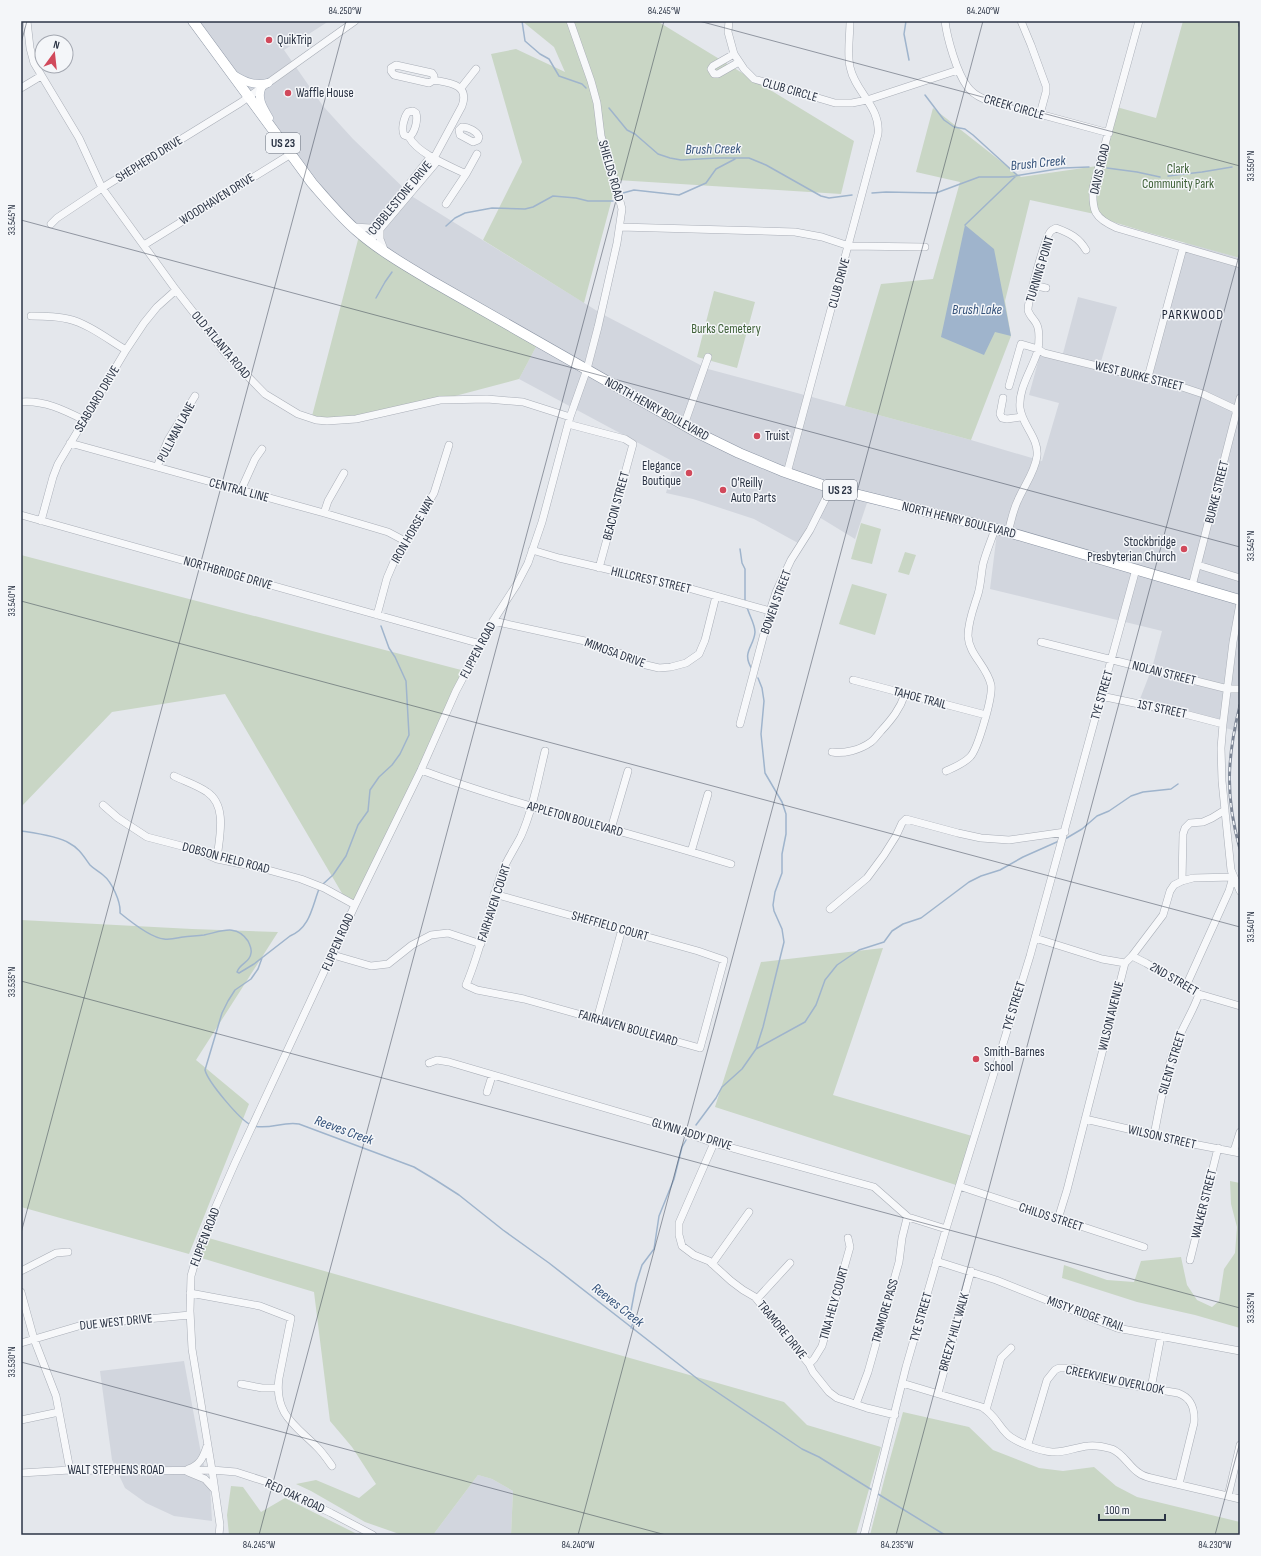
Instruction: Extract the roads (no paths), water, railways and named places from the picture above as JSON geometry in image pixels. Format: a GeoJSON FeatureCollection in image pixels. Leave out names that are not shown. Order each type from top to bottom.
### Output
{"type":"FeatureCollection","features":[{"type":"Feature","properties":{"kind":"highway","name":"NORTH HENRY BOULEVARD"},"geometry":{"type":"LineString","coordinates":[[193,21],[312,183],[332,206],[368,240],[405,266],[684,425],[734,451],[787,473],[831,488],[1008,532],[1196,587],[1240,602]]}},
{"type":"Feature","properties":{"kind":"main road"},"geometry":{"type":"LineString","coordinates":[[231,73],[250,83],[268,83]]}},
{"type":"Feature","properties":{"kind":"main road"},"geometry":{"type":"LineString","coordinates":[[261,89],[259,95],[260,100],[281,140]]}},
{"type":"Feature","properties":{"kind":"street","name":"OLD ATLANTA ROAD"},"geometry":{"type":"LineString","coordinates":[[27,21],[34,63],[79,138],[102,188],[176,290],[226,354],[265,394],[288,409],[307,417],[327,421],[356,419],[440,400],[487,399],[523,402],[569,420],[625,439],[633,445]]}},
{"type":"Feature","properties":{"kind":"street","name":"SHEPHERD DRIVE"},"geometry":{"type":"LineString","coordinates":[[51,224],[57,218],[102,188],[261,89],[355,21]]}},
{"type":"Feature","properties":{"kind":"street","name":"SHIELDS ROAD"},"geometry":{"type":"LineString","coordinates":[[570,21],[591,81],[597,103],[601,136],[622,209],[617,243],[587,369]]}},
{"type":"Feature","properties":{"kind":"street","name":"CLUB CIRCLE"},"geometry":{"type":"LineString","coordinates":[[729,21],[728,32],[734,54],[754,79],[835,103],[852,104],[867,100],[958,70]]}},
{"type":"Feature","properties":{"kind":"street"},"geometry":{"type":"LineString","coordinates":[[850,21],[850,67],[854,79],[874,111],[879,123],[878,134],[849,246],[925,247]]}},
{"type":"Feature","properties":{"kind":"street","name":"CREEK CIRCLE"},"geometry":{"type":"LineString","coordinates":[[945,21],[958,70],[968,87],[979,97],[1109,134]]}},
{"type":"Feature","properties":{"kind":"street"},"geometry":{"type":"LineString","coordinates":[[1021,21],[1046,86],[1040,114]]}},
{"type":"Feature","properties":{"kind":"street","name":"DAVIS ROAD"},"geometry":{"type":"LineString","coordinates":[[1139,21],[1093,188],[1093,204],[1096,216],[1104,223],[1117,228],[1240,264]]}},
{"type":"Feature","properties":{"kind":"street"},"geometry":{"type":"LineString","coordinates":[[734,54],[713,66],[711,69],[712,72],[714,74],[718,74],[739,62]]}},
{"type":"Feature","properties":{"kind":"street"},"geometry":{"type":"LineString","coordinates":[[434,80],[432,73],[395,65],[390,69],[393,74],[407,78],[429,83],[434,80],[457,85],[461,88],[476,69]]}},
{"type":"Feature","properties":{"kind":"street"},"geometry":{"type":"LineString","coordinates":[[407,78],[409,68]]}},
{"type":"Feature","properties":{"kind":"street"},"geometry":{"type":"LineString","coordinates":[[21,88],[41,76]]}},
{"type":"Feature","properties":{"kind":"street","name":"COBBLESTONE DRIVE"},"geometry":{"type":"LineString","coordinates":[[368,240],[428,160],[434,158],[464,101],[461,88]]}},
{"type":"Feature","properties":{"kind":"street"},"geometry":{"type":"LineString","coordinates":[[451,126],[459,130]]}},
{"type":"Feature","properties":{"kind":"street","name":"COBBLESTONE DRIVE"},"geometry":{"type":"LineString","coordinates":[[410,137],[416,146],[434,158],[466,174]]}},
{"type":"Feature","properties":{"kind":"street","name":"WOODHAVEN DRIVE"},"geometry":{"type":"LineString","coordinates":[[144,245],[291,154]]}},
{"type":"Feature","properties":{"kind":"street"},"geometry":{"type":"LineString","coordinates":[[446,204],[477,154]]}},
{"type":"Feature","properties":{"kind":"street"},"geometry":{"type":"LineString","coordinates":[[354,227],[370,228],[380,225],[380,239],[385,252]]}},
{"type":"Feature","properties":{"kind":"street","name":"CLUB DRIVE"},"geometry":{"type":"LineString","coordinates":[[620,227],[795,232],[822,237],[849,246],[787,473]]}},
{"type":"Feature","properties":{"kind":"street","name":"TURNING POINT"},"geometry":{"type":"LineString","coordinates":[[1038,349],[1037,324],[1028,310],[1030,297],[1045,243],[1050,231],[1056,228],[1072,235],[1080,241],[1086,250]]}},
{"type":"Feature","properties":{"kind":"street"},"geometry":{"type":"LineString","coordinates":[[1148,377],[1183,248]]}},
{"type":"Feature","properties":{"kind":"street"},"geometry":{"type":"LineString","coordinates":[[1034,285],[1046,288]]}},
{"type":"Feature","properties":{"kind":"street","name":"SEABOARD DRIVE"},"geometry":{"type":"LineString","coordinates":[[41,521],[53,477],[70,443],[144,323],[157,307],[176,290]]}},
{"type":"Feature","properties":{"kind":"street"},"geometry":{"type":"LineString","coordinates":[[31,316],[52,316],[69,319],[85,326],[126,350]]}},
{"type":"Feature","properties":{"kind":"street","name":"WEST BURKE STREET"},"geometry":{"type":"LineString","coordinates":[[1009,386],[1021,344],[1038,349],[1044,353],[1148,377],[1189,389],[1237,410]]}},
{"type":"Feature","properties":{"kind":"street"},"geometry":{"type":"LineString","coordinates":[[1008,532],[1017,501],[1031,475],[1037,455],[1037,445],[1022,417],[1020,405],[1021,395],[1038,349]]}},
{"type":"Feature","properties":{"kind":"street"},"geometry":{"type":"LineString","coordinates":[[684,425],[708,357]]}},
{"type":"Feature","properties":{"kind":"street","name":"FLIPPEN ROAD"},"geometry":{"type":"LineString","coordinates":[[219,1535],[220,1525],[192,1349],[190,1315],[191,1276],[202,1238],[355,905],[421,770],[456,691],[493,621],[517,584],[528,563],[542,522],[569,420],[587,369]]}},
{"type":"Feature","properties":{"kind":"street","name":"PULLMAN LANE"},"geometry":{"type":"LineString","coordinates":[[157,467],[168,440],[195,396]]}},
{"type":"Feature","properties":{"kind":"street"},"geometry":{"type":"LineString","coordinates":[[1003,398],[1000,414],[1002,418],[1007,419],[1022,417]]}},
{"type":"Feature","properties":{"kind":"street","name":"BURKE STREET"},"geometry":{"type":"LineString","coordinates":[[1196,587],[1198,565],[1236,429],[1237,410],[1240,398]]}},
{"type":"Feature","properties":{"kind":"street"},"geometry":{"type":"LineString","coordinates":[[21,402],[41,403],[60,408],[84,420]]}},
{"type":"Feature","properties":{"kind":"street","name":"CENTRAL LINE"},"geometry":{"type":"LineString","coordinates":[[70,443],[324,513],[388,532],[405,541]]}},
{"type":"Feature","properties":{"kind":"street","name":"IRON HORSE WAY"},"geometry":{"type":"LineString","coordinates":[[377,615],[387,578],[405,541],[434,493],[449,445]]}},
{"type":"Feature","properties":{"kind":"street","name":"BEACON STREET"},"geometry":{"type":"LineString","coordinates":[[599,568],[633,445]]}},
{"type":"Feature","properties":{"kind":"street"},"geometry":{"type":"LineString","coordinates":[[241,490],[255,459],[262,449]]}},
{"type":"Feature","properties":{"kind":"street"},"geometry":{"type":"LineString","coordinates":[[324,513],[328,501],[344,473]]}},
{"type":"Feature","properties":{"kind":"street","name":"BOWEN STREET"},"geometry":{"type":"LineString","coordinates":[[740,724],[776,592],[791,560],[810,530],[831,488]]}},
{"type":"Feature","properties":{"kind":"street","name":"NORTHBRIDGE DRIVE"},"geometry":{"type":"LineString","coordinates":[[21,515],[481,644]]}},
{"type":"Feature","properties":{"kind":"street"},"geometry":{"type":"LineString","coordinates":[[946,771],[959,766],[974,753],[991,694],[991,685],[986,671],[970,646],[968,635],[969,623],[978,592],[984,562],[995,529]]}},
{"type":"Feature","properties":{"kind":"street","name":"HILLCREST STREET"},"geometry":{"type":"LineString","coordinates":[[532,550],[599,568],[688,588],[770,611]]}},
{"type":"Feature","properties":{"kind":"street"},"geometry":{"type":"LineString","coordinates":[[1198,565],[1240,578]]}},
{"type":"Feature","properties":{"kind":"street","name":"TYE STREET"},"geometry":{"type":"LineString","coordinates":[[864,1535],[902,1383],[936,1261],[1035,938],[1136,569]]}},
{"type":"Feature","properties":{"kind":"street","name":"MIMOSA DRIVE"},"geometry":{"type":"LineString","coordinates":[[493,621],[585,641],[622,654],[642,664],[659,668],[671,667],[686,663],[698,654],[705,640],[716,596]]}},
{"type":"Feature","properties":{"kind":"street"},"geometry":{"type":"LineString","coordinates":[[1240,602],[1233,642],[1221,748],[1222,781],[1231,870],[1240,891]]}},
{"type":"Feature","properties":{"kind":"street","name":"NOLAN STREET"},"geometry":{"type":"LineString","coordinates":[[1041,642],[1228,689],[1240,689]]}},
{"type":"Feature","properties":{"kind":"street","name":"TAHOE TRAIL"},"geometry":{"type":"LineString","coordinates":[[853,680],[986,715]]}},
{"type":"Feature","properties":{"kind":"street"},"geometry":{"type":"LineString","coordinates":[[832,752],[855,750],[871,742],[902,705],[904,694]]}},
{"type":"Feature","properties":{"kind":"street","name":"1ST STREET"},"geometry":{"type":"LineString","coordinates":[[1101,696],[1177,712],[1223,724]]}},
{"type":"Feature","properties":{"kind":"street","name":"FAIRHAVEN COURT"},"geometry":{"type":"LineString","coordinates":[[468,986],[466,985],[480,944],[494,894],[502,870],[521,836],[531,806],[545,751]]}},
{"type":"Feature","properties":{"kind":"street","name":"APPLETON BOULEVARD"},"geometry":{"type":"LineString","coordinates":[[421,770],[452,782],[531,806],[731,864]]}},
{"type":"Feature","properties":{"kind":"street"},"geometry":{"type":"LineString","coordinates":[[611,829],[628,771]]}},
{"type":"Feature","properties":{"kind":"street"},"geometry":{"type":"LineString","coordinates":[[174,776],[208,792],[218,804],[221,822],[216,859]]}},
{"type":"Feature","properties":{"kind":"street"},"geometry":{"type":"LineString","coordinates":[[691,852],[708,794]]}},
{"type":"Feature","properties":{"kind":"street","name":"DOBSON FIELD ROAD"},"geometry":{"type":"LineString","coordinates":[[102,805],[144,836],[202,852],[216,859],[261,868],[301,879],[324,888],[355,905]]}},
{"type":"Feature","properties":{"kind":"street"},"geometry":{"type":"LineString","coordinates":[[1225,810],[1212,818],[1203,822],[1190,824],[1185,828],[1183,834],[1182,881],[1193,878],[1233,877]]}},
{"type":"Feature","properties":{"kind":"street"},"geometry":{"type":"LineString","coordinates":[[830,909],[867,878],[884,855],[902,823],[906,819],[982,838],[1009,840],[1065,832]]}},
{"type":"Feature","properties":{"kind":"street"},"geometry":{"type":"LineString","coordinates":[[1186,986],[1229,891],[1233,877]]}},
{"type":"Feature","properties":{"kind":"street","name":"WILSON AVENUE"},"geometry":{"type":"LineString","coordinates":[[1058,1219],[1067,1190],[1125,963],[1163,915],[1170,891],[1174,885],[1182,881]]}},
{"type":"Feature","properties":{"kind":"street","name":"SHEFFIELD COURT"},"geometry":{"type":"LineString","coordinates":[[494,894],[622,929],[724,960]]}},
{"type":"Feature","properties":{"kind":"street"},"geometry":{"type":"LineString","coordinates":[[597,1019],[622,929]]}},
{"type":"Feature","properties":{"kind":"street"},"geometry":{"type":"LineString","coordinates":[[332,955],[371,966],[388,964],[412,945],[431,935],[448,932],[480,944]]}},
{"type":"Feature","properties":{"kind":"street"},"geometry":{"type":"LineString","coordinates":[[1035,938],[1102,959],[1117,963],[1125,963]]}},
{"type":"Feature","properties":{"kind":"street","name":"2ND STREET"},"geometry":{"type":"LineString","coordinates":[[1132,956],[1146,962],[1200,994],[1240,1006]]}},
{"type":"Feature","properties":{"kind":"street","name":"FAIRHAVEN BOULEVARD"},"geometry":{"type":"LineString","coordinates":[[468,986],[478,990],[524,998],[700,1048],[724,960]]}},
{"type":"Feature","properties":{"kind":"street","name":"SILENT STREET"},"geometry":{"type":"LineString","coordinates":[[1154,1135],[1168,1070],[1175,1047],[1181,1031],[1196,1005],[1200,994]]}},
{"type":"Feature","properties":{"kind":"street","name":"GLYNN ADDY DRIVE"},"geometry":{"type":"LineString","coordinates":[[429,1063],[437,1060],[655,1123],[714,1143],[874,1187],[908,1217],[946,1229]]}},
{"type":"Feature","properties":{"kind":"street"},"geometry":{"type":"LineString","coordinates":[[487,1092],[492,1076]]}},
{"type":"Feature","properties":{"kind":"street","name":"WILSON STREET"},"geometry":{"type":"LineString","coordinates":[[1085,1119],[1182,1142],[1237,1152]]}},
{"type":"Feature","properties":{"kind":"street"},"geometry":{"type":"LineString","coordinates":[[1237,1152],[1240,1132]]}},
{"type":"Feature","properties":{"kind":"street","name":"TRAMORE DRIVE"},"geometry":{"type":"LineString","coordinates":[[714,1143],[679,1223],[679,1234],[682,1246],[709,1261],[731,1281],[757,1299],[809,1364],[813,1372],[829,1392],[837,1398],[895,1415]]}},
{"type":"Feature","properties":{"kind":"street","name":"WALKER STREET"},"geometry":{"type":"LineString","coordinates":[[1190,1260],[1218,1148]]}},
{"type":"Feature","properties":{"kind":"street","name":"CHILDS STREET"},"geometry":{"type":"LineString","coordinates":[[959,1186],[1144,1246]]}},
{"type":"Feature","properties":{"kind":"street"},"geometry":{"type":"LineString","coordinates":[[712,1264],[749,1212]]}},
{"type":"Feature","properties":{"kind":"street","name":"TRAMORE PASS"},"geometry":{"type":"LineString","coordinates":[[856,1404],[870,1366],[900,1262],[902,1238],[908,1217]]}},
{"type":"Feature","properties":{"kind":"street","name":"TINA HELY COURT"},"geometry":{"type":"LineString","coordinates":[[809,1364],[822,1346],[826,1334],[850,1247],[848,1238]]}},
{"type":"Feature","properties":{"kind":"street"},"geometry":{"type":"LineString","coordinates":[[21,1270],[56,1253],[68,1252]]}},
{"type":"Feature","properties":{"kind":"street","name":"MISTY RIDGE TRAIL"},"geometry":{"type":"LineString","coordinates":[[936,1261],[971,1271],[1117,1328],[1240,1351]]}},
{"type":"Feature","properties":{"kind":"street"},"geometry":{"type":"LineString","coordinates":[[757,1299],[790,1263]]}},
{"type":"Feature","properties":{"kind":"street","name":"BREEZY HILL WALK"},"geometry":{"type":"LineString","coordinates":[[938,1393],[971,1271]]}},
{"type":"Feature","properties":{"kind":"street"},"geometry":{"type":"LineString","coordinates":[[21,1292],[34,1339],[52,1383],[70,1470]]}},
{"type":"Feature","properties":{"kind":"street"},"geometry":{"type":"LineString","coordinates":[[190,1293],[260,1306],[291,1318],[277,1388],[278,1398],[285,1416],[316,1446],[332,1466]]}},
{"type":"Feature","properties":{"kind":"street","name":"DUE WEST DRIVE"},"geometry":{"type":"LineString","coordinates":[[21,1343],[82,1325],[190,1315]]}},
{"type":"Feature","properties":{"kind":"street"},"geometry":{"type":"LineString","coordinates":[[1151,1388],[1160,1336]]}},
{"type":"Feature","properties":{"kind":"street"},"geometry":{"type":"LineString","coordinates":[[986,1410],[1001,1358],[1011,1348]]}},
{"type":"Feature","properties":{"kind":"street","name":"CREEKVIEW OVERLOOK"},"geometry":{"type":"LineString","coordinates":[[1028,1444],[1047,1380],[1055,1370],[1073,1368],[1112,1382],[1151,1388],[1185,1396],[1193,1405],[1195,1412],[1194,1423],[1179,1484]]}},
{"type":"Feature","properties":{"kind":"street"},"geometry":{"type":"LineString","coordinates":[[902,1383],[938,1393],[986,1410],[991,1413],[1006,1433],[1012,1438],[1051,1452],[1071,1450],[1088,1446],[1106,1448],[1114,1450],[1122,1456],[1140,1474],[1151,1478],[1240,1499]]}},
{"type":"Feature","properties":{"kind":"street"},"geometry":{"type":"LineString","coordinates":[[241,1384],[262,1388],[277,1388]]}},
{"type":"Feature","properties":{"kind":"street"},"geometry":{"type":"LineString","coordinates":[[21,1420],[59,1412]]}},
{"type":"Feature","properties":{"kind":"street"},"geometry":{"type":"LineString","coordinates":[[182,1471],[196,1466],[200,1462],[208,1443]]}},
{"type":"Feature","properties":{"kind":"street"},"geometry":{"type":"LineString","coordinates":[[1228,1496],[1240,1445]]}},
{"type":"Feature","properties":{"kind":"street","name":"WALT STEPHENS ROAD"},"geometry":{"type":"LineString","coordinates":[[21,1473],[70,1470],[212,1470]]}},
{"type":"Feature","properties":{"kind":"street","name":"RED OAK ROAD"},"geometry":{"type":"LineString","coordinates":[[212,1470],[236,1472],[267,1482],[373,1535]]}},
{"type":"Feature","properties":{"kind":"street"},"geometry":{"type":"LineString","coordinates":[[182,1471],[205,1479],[214,1490]]}},
{"type":"Feature","properties":{"kind":"water","name":"Brush Lake"},"geometry":{"type":"Polygon","coordinates":[[[965,225],[994,249],[1011,336],[995,332],[984,355],[941,337],[965,225]]]}},
{"type":"Feature","properties":{"kind":"waterway","name":"Brush Creek"},"geometry":{"type":"LineString","coordinates":[[522,21],[525,41],[540,54],[549,59],[559,76],[582,84],[586,88]]}},
{"type":"Feature","properties":{"kind":"waterway"},"geometry":{"type":"LineString","coordinates":[[906,21],[904,34],[909,60]]}},
{"type":"Feature","properties":{"kind":"waterway"},"geometry":{"type":"LineString","coordinates":[[925,95],[944,120],[954,127],[965,129],[973,135],[1017,175]]}},
{"type":"Feature","properties":{"kind":"waterway","name":"Brush Creek"},"geometry":{"type":"LineString","coordinates":[[609,108],[627,130],[635,134],[658,154],[681,160],[749,158],[766,165],[821,196],[829,198],[852,195]]}},
{"type":"Feature","properties":{"kind":"waterway"},"geometry":{"type":"LineString","coordinates":[[623,193],[634,190],[679,195],[706,183],[716,169],[735,159]]}},
{"type":"Feature","properties":{"kind":"waterway","name":"Brush Creek"},"geometry":{"type":"LineString","coordinates":[[872,193],[936,193],[979,177],[1009,177],[1063,168],[1089,167]]}},
{"type":"Feature","properties":{"kind":"waterway","name":"Brush Creek"},"geometry":{"type":"LineString","coordinates":[[1168,176],[1232,167]]}},
{"type":"Feature","properties":{"kind":"waterway","name":"Brush Creek"},"geometry":{"type":"LineString","coordinates":[[1107,168],[1160,177]]}},
{"type":"Feature","properties":{"kind":"waterway"},"geometry":{"type":"LineString","coordinates":[[965,225],[1017,175]]}},
{"type":"Feature","properties":{"kind":"waterway"},"geometry":{"type":"LineString","coordinates":[[446,226],[455,218],[465,213],[492,208],[525,209],[533,207],[553,196],[576,198],[588,201],[613,201]]}},
{"type":"Feature","properties":{"kind":"waterway"},"geometry":{"type":"LineString","coordinates":[[376,298],[392,272]]}},
{"type":"Feature","properties":{"kind":"waterway"},"geometry":{"type":"LineString","coordinates":[[740,549],[742,563],[745,569],[745,602]]}},
{"type":"Feature","properties":{"kind":"waterway"},"geometry":{"type":"LineString","coordinates":[[747,607],[755,632],[748,654],[749,663],[752,669]]}},
{"type":"Feature","properties":{"kind":"waterway"},"geometry":{"type":"LineString","coordinates":[[323,884],[333,875],[346,856],[358,825],[368,811],[370,790],[379,777],[392,765],[400,754],[409,735],[406,681],[395,657],[389,648],[381,626]]}},
{"type":"Feature","properties":{"kind":"waterway"},"geometry":{"type":"LineString","coordinates":[[756,1049],[763,1027],[784,942],[782,929],[773,905],[775,892],[782,873],[782,854],[786,834],[786,814],[782,802],[765,773],[761,734],[764,701],[762,688],[758,678]]}},
{"type":"Feature","properties":{"kind":"waterway"},"geometry":{"type":"LineString","coordinates":[[1065,839],[1082,829],[1097,816],[1109,811],[1131,796],[1143,792],[1171,789],[1178,784]]}},
{"type":"Feature","properties":{"kind":"waterway","name":"Reeves Creek"},"geometry":{"type":"LineString","coordinates":[[21,831],[59,838],[76,847],[90,865],[110,882],[119,903],[120,913],[153,936],[169,939],[204,935],[228,930],[233,930],[243,935],[248,941],[251,950],[249,959],[238,969],[237,972],[239,973],[254,964],[302,928],[312,910],[319,889]]}},
{"type":"Feature","properties":{"kind":"waterway"},"geometry":{"type":"LineString","coordinates":[[696,1125],[716,1098],[722,1087],[742,1069],[756,1049],[805,1022],[816,1005],[825,980],[837,965],[859,950],[884,942],[892,931],[903,924],[921,918],[969,882],[981,876],[1000,870],[1023,857],[1059,841]]}},
{"type":"Feature","properties":{"kind":"waterway","name":"Reeves Creek"},"geometry":{"type":"LineString","coordinates":[[251,1125],[246,1122],[225,1100],[207,1076],[205,1070],[222,1013],[228,1001],[235,990],[251,979],[258,969],[262,958]]}},
{"type":"Feature","properties":{"kind":"waterway","name":"Reeves Creek"},"geometry":{"type":"LineString","coordinates":[[254,1126],[266,1127],[293,1123],[299,1124],[414,1167],[459,1195],[699,1380],[802,1449],[819,1457],[872,1490]]}},
{"type":"Feature","properties":{"kind":"waterway"},"geometry":{"type":"LineString","coordinates":[[631,1328],[633,1323],[630,1316],[636,1284],[642,1265],[654,1249],[659,1216],[674,1179],[682,1147],[686,1140]]}},
{"type":"Feature","properties":{"kind":"waterway","name":"Reeves Creek"},"geometry":{"type":"LineString","coordinates":[[878,1494],[945,1535]]}},
{"type":"Feature","properties":{"kind":"railway"},"geometry":{"type":"LineString","coordinates":[[1239,21],[1240,26]]}},
{"type":"Feature","properties":{"kind":"railway"},"geometry":{"type":"LineString","coordinates":[[1240,705],[1232,742],[1230,760],[1230,794],[1232,812],[1240,849]]}},
{"type":"Feature","properties":{"kind":"place","name":"QuikTrip"},"geometry":{"type":"Point","coordinates":[269,40]}},
{"type":"Feature","properties":{"kind":"place","name":"Waffle House"},"geometry":{"type":"Point","coordinates":[288,93]}},
{"type":"Feature","properties":{"kind":"place","name":"Truist"},"geometry":{"type":"Point","coordinates":[757,436]}},
{"type":"Feature","properties":{"kind":"place","name":"Elegance Boutique"},"geometry":{"type":"Point","coordinates":[689,473]}},
{"type":"Feature","properties":{"kind":"place","name":"O'Reilly Auto Parts"},"geometry":{"type":"Point","coordinates":[723,490]}},
{"type":"Feature","properties":{"kind":"place","name":"Stockbridge Presbyterian Church"},"geometry":{"type":"Point","coordinates":[1184,549]}},
{"type":"Feature","properties":{"kind":"place","name":"Smith-Barnes School"},"geometry":{"type":"Point","coordinates":[976,1059]}},
{"type":"Feature","properties":{"kind":"district","name":"PARKWOOD"},"geometry":{"type":"Point","coordinates":[1193,314]}},
{"type":"Feature","properties":{"kind":"park label","name":"Clark Community Park"},"geometry":{"type":"Point","coordinates":[1178,176]}},
{"type":"Feature","properties":{"kind":"park label","name":"Burks Cemetery"},"geometry":{"type":"Point","coordinates":[726,329]}}]}
